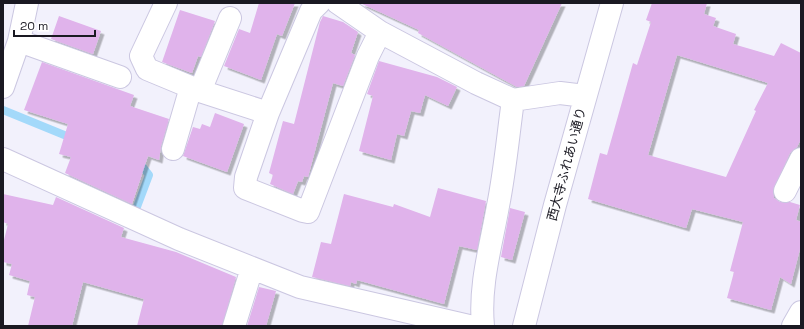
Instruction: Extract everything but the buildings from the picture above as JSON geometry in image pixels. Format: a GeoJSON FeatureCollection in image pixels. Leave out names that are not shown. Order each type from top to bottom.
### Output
{"type":"FeatureCollection","features":[{"type":"Feature","properties":{"kind":"street"},"geometry":{"type":"LineString","coordinates":[[3,87],[19,41],[27,3]]}},
{"type":"Feature","properties":{"kind":"street"},"geometry":{"type":"LineString","coordinates":[[166,3],[141,56],[146,69],[196,89],[268,114]]}},
{"type":"Feature","properties":{"kind":"street"},"geometry":{"type":"LineString","coordinates":[[319,3],[311,11],[268,114],[246,178],[246,188],[308,212],[368,56],[380,32]]}},
{"type":"Feature","properties":{"kind":"street"},"geometry":{"type":"LineString","coordinates":[[338,3],[380,32],[476,83],[513,100],[560,93],[585,96]]}},
{"type":"Feature","properties":{"kind":"street","name":"西大寺ふれあい通り"},"geometry":{"type":"LineString","coordinates":[[524,326],[555,205],[612,3]]}},
{"type":"Feature","properties":{"kind":"street"},"geometry":{"type":"LineString","coordinates":[[173,149],[196,89],[230,18]]}},
{"type":"Feature","properties":{"kind":"street"},"geometry":{"type":"LineString","coordinates":[[19,41],[120,77]]}},
{"type":"Feature","properties":{"kind":"street"},"geometry":{"type":"LineString","coordinates":[[483,326],[481,305],[485,272],[498,206],[513,100]]}},
{"type":"Feature","properties":{"kind":"street"},"geometry":{"type":"LineString","coordinates":[[3,159],[179,239],[300,287],[469,326]]}},
{"type":"Feature","properties":{"kind":"street"},"geometry":{"type":"LineString","coordinates":[[785,191],[801,159]]}},
{"type":"Feature","properties":{"kind":"street"},"geometry":{"type":"LineString","coordinates":[[234,326],[252,268]]}},
{"type":"Feature","properties":{"kind":"street"},"geometry":{"type":"LineString","coordinates":[[793,326],[801,312]]}},
{"type":"Feature","properties":{"kind":"waterway"},"geometry":{"type":"LineString","coordinates":[[3,110],[74,139]]}},
{"type":"Feature","properties":{"kind":"waterway"},"geometry":{"type":"LineString","coordinates":[[135,163],[142,166],[149,175],[135,212],[135,218]]}}]}
